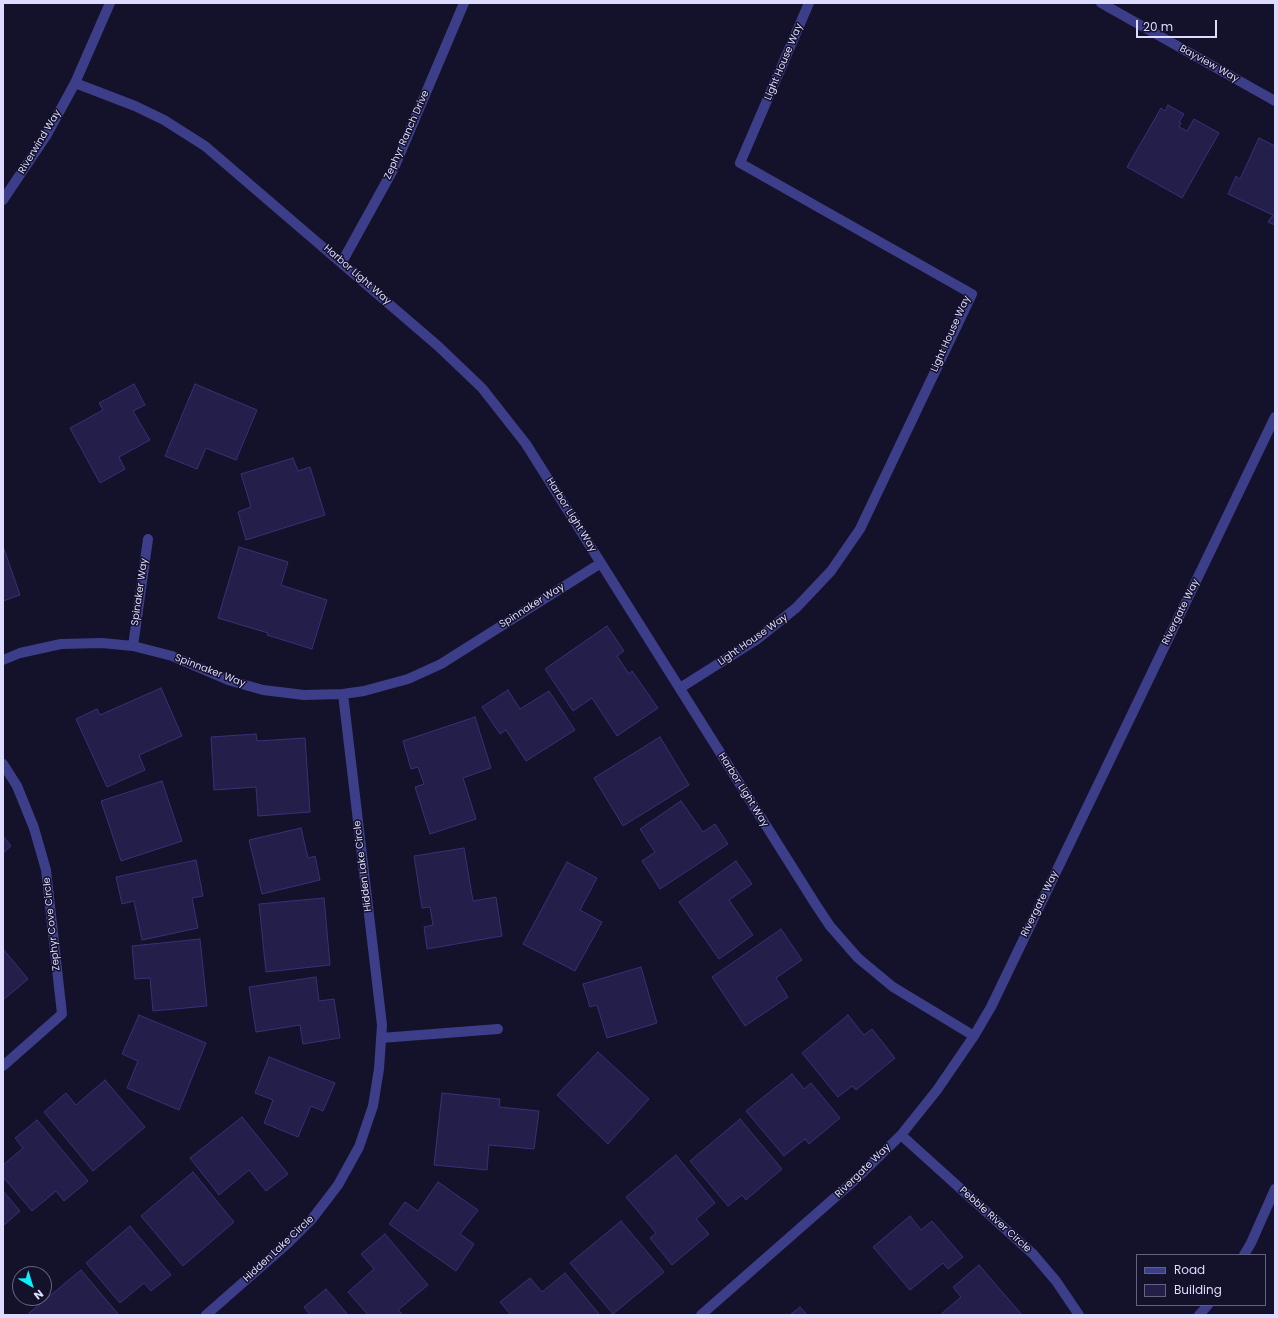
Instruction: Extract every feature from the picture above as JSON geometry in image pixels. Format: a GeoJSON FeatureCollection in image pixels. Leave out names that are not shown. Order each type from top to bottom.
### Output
{"type":"FeatureCollection","features":[{"type":"Feature","properties":{"kind":"street","name":"Riverwind Way"},"geometry":{"type":"LineString","coordinates":[[3,200],[46,136],[75,83],[110,3]]}},
{"type":"Feature","properties":{"kind":"street","name":"Zephyr Ranch Drive"},"geometry":{"type":"LineString","coordinates":[[342,262],[394,168],[464,3]]}},
{"type":"Feature","properties":{"kind":"street","name":"Light House Way"},"geometry":{"type":"LineString","coordinates":[[680,688],[756,640],[796,608],[831,571],[860,529],[972,294],[740,163],[809,3]]}},
{"type":"Feature","properties":{"kind":"street","name":"Bayview Way"},"geometry":{"type":"LineString","coordinates":[[1101,3],[1275,101]]}},
{"type":"Feature","properties":{"kind":"street","name":"Harbor Light Way"},"geometry":{"type":"LineString","coordinates":[[75,83],[135,106],[164,120],[205,146],[342,262],[438,346],[482,388],[526,444],[830,926],[858,958],[893,987],[974,1036]]}},
{"type":"Feature","properties":{"kind":"street","name":"Rivergate Way"},"geometry":{"type":"LineString","coordinates":[[701,1315],[856,1179],[901,1135],[937,1090],[974,1036],[998,993],[1275,417]]}},
{"type":"Feature","properties":{"kind":"street","name":"Spinaker Way"},"geometry":{"type":"LineString","coordinates":[[133,646],[148,539]]}},
{"type":"Feature","properties":{"kind":"street","name":"Spinnaker Way"},"geometry":{"type":"LineString","coordinates":[[3,660],[20,653],[61,644],[102,643],[133,646],[172,656],[228,680],[263,690],[304,695],[343,694],[364,691],[408,678],[441,664],[601,563]]}},
{"type":"Feature","properties":{"kind":"street","name":"Hidden Lake Circle"},"geometry":{"type":"LineString","coordinates":[[206,1315],[288,1243],[312,1219],[338,1185],[359,1147],[373,1106],[379,1069],[382,1025],[343,694]]}},
{"type":"Feature","properties":{"kind":"street","name":"Zephyr Cove Circle"},"geometry":{"type":"LineString","coordinates":[[3,764],[17,786],[34,828],[46,870],[62,1014],[3,1066]]}},
{"type":"Feature","properties":{"kind":"street"},"geometry":{"type":"LineString","coordinates":[[382,1038],[498,1029]]}},
{"type":"Feature","properties":{"kind":"street","name":"Pebble River Circle"},"geometry":{"type":"LineString","coordinates":[[901,1135],[1033,1254],[1056,1281],[1079,1315]]}},
{"type":"Feature","properties":{"kind":"street"},"geometry":{"type":"LineString","coordinates":[[1245,1254],[1275,1189]]}},
{"type":"Feature","properties":{"kind":"street"},"geometry":{"type":"LineString","coordinates":[[1199,1315],[1207,1306]]}},
{"type":"Feature","properties":{"kind":"building"},"geometry":{"type":"Polygon","coordinates":[[[1168,105],[1184,114],[1179,122],[1181,123],[1179,127],[1187,131],[1194,119],[1219,133],[1182,198],[1127,167],[1161,108],[1165,111],[1168,105]]]}},
{"type":"Feature","properties":{"kind":"building"},"geometry":{"type":"Polygon","coordinates":[[[1259,138],[1275,146],[1275,225],[1268,222],[1273,215],[1228,194],[1236,176],[1240,179],[1259,138]]]}},
{"type":"Feature","properties":{"kind":"building"},"geometry":{"type":"Polygon","coordinates":[[[134,384],[145,405],[133,411],[150,440],[119,457],[125,469],[100,483],[70,428],[103,410],[99,403],[134,384]]]}},
{"type":"Feature","properties":{"kind":"building"},"geometry":{"type":"Polygon","coordinates":[[[195,384],[257,410],[236,460],[206,448],[197,469],[165,456],[195,384]]]}},
{"type":"Feature","properties":{"kind":"building"},"geometry":{"type":"Polygon","coordinates":[[[293,458],[298,471],[310,467],[325,515],[246,540],[238,512],[251,507],[241,474],[293,458]]]}},
{"type":"Feature","properties":{"kind":"building"},"geometry":{"type":"Polygon","coordinates":[[[3,546],[20,595],[3,601],[3,546]]]}},
{"type":"Feature","properties":{"kind":"building"},"geometry":{"type":"Polygon","coordinates":[[[239,547],[288,562],[281,585],[327,600],[312,649],[267,635],[268,633],[218,618],[239,547]]]}},
{"type":"Feature","properties":{"kind":"building"},"geometry":{"type":"Polygon","coordinates":[[[607,626],[624,651],[617,656],[629,674],[632,671],[658,708],[617,736],[592,698],[573,711],[545,669],[607,626]]]}},
{"type":"Feature","properties":{"kind":"building"},"geometry":{"type":"Polygon","coordinates":[[[161,688],[182,736],[139,755],[145,770],[107,787],[76,719],[97,709],[100,715],[161,688]]]}},
{"type":"Feature","properties":{"kind":"building"},"geometry":{"type":"Polygon","coordinates":[[[508,690],[520,709],[549,691],[575,730],[526,761],[506,730],[500,734],[482,707],[508,690]]]}},
{"type":"Feature","properties":{"kind":"building"},"geometry":{"type":"Polygon","coordinates":[[[475,717],[491,768],[463,778],[476,819],[430,834],[415,787],[424,784],[418,767],[411,769],[403,741],[475,717]]]}},
{"type":"Feature","properties":{"kind":"building"},"geometry":{"type":"Polygon","coordinates":[[[256,734],[257,741],[305,738],[310,812],[258,816],[256,787],[214,790],[211,737],[256,734]]]}},
{"type":"Feature","properties":{"kind":"building"},"geometry":{"type":"Polygon","coordinates":[[[660,737],[689,785],[623,826],[594,778],[660,737]]]}},
{"type":"Feature","properties":{"kind":"building"},"geometry":{"type":"Polygon","coordinates":[[[162,781],[182,841],[121,861],[101,801],[162,781]]]}},
{"type":"Feature","properties":{"kind":"building"},"geometry":{"type":"Polygon","coordinates":[[[681,801],[703,832],[715,824],[728,844],[660,889],[642,861],[655,852],[640,829],[681,801]]]}},
{"type":"Feature","properties":{"kind":"building"},"geometry":{"type":"Polygon","coordinates":[[[301,828],[308,858],[315,856],[320,880],[262,894],[249,840],[301,828]]]}},
{"type":"Feature","properties":{"kind":"building"},"geometry":{"type":"Polygon","coordinates":[[[3,836],[11,846],[3,853],[3,836]]]}},
{"type":"Feature","properties":{"kind":"building"},"geometry":{"type":"Polygon","coordinates":[[[464,848],[473,901],[496,897],[502,936],[427,949],[424,927],[433,925],[430,907],[422,908],[414,856],[464,848]]]}},
{"type":"Feature","properties":{"kind":"building"},"geometry":{"type":"Polygon","coordinates":[[[196,860],[203,896],[192,898],[198,928],[142,940],[134,901],[122,904],[116,877],[196,860]]]}},
{"type":"Feature","properties":{"kind":"building"},"geometry":{"type":"Polygon","coordinates":[[[736,861],[752,884],[729,900],[753,935],[719,959],[679,902],[736,861]]]}},
{"type":"Feature","properties":{"kind":"building"},"geometry":{"type":"Polygon","coordinates":[[[567,862],[597,878],[580,910],[602,922],[575,971],[523,944],[567,862]]]}},
{"type":"Feature","properties":{"kind":"building"},"geometry":{"type":"Polygon","coordinates":[[[324,898],[330,965],[266,972],[259,904],[324,898]]]}},
{"type":"Feature","properties":{"kind":"building"},"geometry":{"type":"Polygon","coordinates":[[[781,929],[802,960],[776,978],[788,997],[745,1026],[712,977],[781,929]]]}},
{"type":"Feature","properties":{"kind":"building"},"geometry":{"type":"Polygon","coordinates":[[[200,939],[207,1006],[153,1011],[150,978],[135,979],[132,946],[200,939]]]}},
{"type":"Feature","properties":{"kind":"building"},"geometry":{"type":"Polygon","coordinates":[[[3,949],[28,979],[3,1000],[3,949]]]}},
{"type":"Feature","properties":{"kind":"building"},"geometry":{"type":"Polygon","coordinates":[[[641,967],[657,1023],[607,1038],[597,1005],[590,1007],[583,984],[641,967]]]}},
{"type":"Feature","properties":{"kind":"building"},"geometry":{"type":"Polygon","coordinates":[[[316,977],[319,1001],[334,999],[340,1038],[303,1044],[300,1025],[256,1032],[249,987],[316,977]]]}},
{"type":"Feature","properties":{"kind":"building"},"geometry":{"type":"Polygon","coordinates":[[[139,1015],[206,1043],[179,1110],[127,1088],[138,1061],[122,1054],[139,1015]]]}},
{"type":"Feature","properties":{"kind":"building"},"geometry":{"type":"Polygon","coordinates":[[[848,1015],[864,1035],[872,1029],[895,1058],[856,1090],[852,1086],[838,1097],[802,1053],[848,1015]]]}},
{"type":"Feature","properties":{"kind":"building"},"geometry":{"type":"Polygon","coordinates":[[[598,1052],[649,1099],[608,1144],[557,1095],[598,1052]]]}},
{"type":"Feature","properties":{"kind":"building"},"geometry":{"type":"Polygon","coordinates":[[[269,1057],[335,1083],[323,1111],[311,1106],[298,1137],[264,1123],[273,1100],[255,1093],[269,1057]]]}},
{"type":"Feature","properties":{"kind":"building"},"geometry":{"type":"Polygon","coordinates":[[[792,1074],[804,1089],[811,1083],[840,1118],[809,1144],[805,1139],[784,1156],[746,1111],[792,1074]]]}},
{"type":"Feature","properties":{"kind":"building"},"geometry":{"type":"Polygon","coordinates":[[[105,1080],[145,1127],[93,1171],[44,1112],[66,1093],[76,1105],[105,1080]]]}},
{"type":"Feature","properties":{"kind":"building"},"geometry":{"type":"Polygon","coordinates":[[[442,1093],[500,1099],[499,1107],[539,1111],[534,1149],[489,1145],[487,1170],[434,1165],[442,1093]]]}},
{"type":"Feature","properties":{"kind":"building"},"geometry":{"type":"Polygon","coordinates":[[[242,1117],[288,1174],[266,1191],[249,1170],[219,1195],[190,1158],[242,1117]]]}},
{"type":"Feature","properties":{"kind":"building"},"geometry":{"type":"Polygon","coordinates":[[[740,1119],[782,1169],[746,1200],[742,1195],[728,1206],[690,1161],[740,1119]]]}},
{"type":"Feature","properties":{"kind":"building"},"geometry":{"type":"Polygon","coordinates":[[[37,1120],[88,1181],[64,1201],[56,1191],[32,1211],[3,1177],[3,1165],[23,1148],[15,1138],[37,1120]]]}},
{"type":"Feature","properties":{"kind":"building"},"geometry":{"type":"Polygon","coordinates":[[[676,1155],[715,1203],[696,1219],[709,1234],[672,1265],[650,1238],[656,1233],[626,1197],[676,1155]]]}},
{"type":"Feature","properties":{"kind":"building"},"geometry":{"type":"Polygon","coordinates":[[[193,1172],[234,1222],[183,1266],[141,1216],[193,1172]]]}},
{"type":"Feature","properties":{"kind":"building"},"geometry":{"type":"Polygon","coordinates":[[[438,1182],[478,1210],[460,1234],[474,1244],[456,1271],[389,1224],[405,1202],[418,1211],[438,1182]]]}},
{"type":"Feature","properties":{"kind":"building"},"geometry":{"type":"Polygon","coordinates":[[[3,1191],[20,1211],[3,1226],[3,1191]]]}},
{"type":"Feature","properties":{"kind":"building"},"geometry":{"type":"Polygon","coordinates":[[[910,1216],[921,1230],[932,1221],[963,1257],[948,1269],[943,1263],[910,1290],[873,1247],[910,1216]]]}},
{"type":"Feature","properties":{"kind":"building"},"geometry":{"type":"Polygon","coordinates":[[[621,1221],[664,1272],[613,1314],[570,1263],[621,1221]]]}},
{"type":"Feature","properties":{"kind":"building"},"geometry":{"type":"Polygon","coordinates":[[[130,1226],[171,1275],[151,1291],[144,1283],[120,1303],[86,1263],[130,1226]]]}},
{"type":"Feature","properties":{"kind":"building"},"geometry":{"type":"Polygon","coordinates":[[[385,1234],[428,1285],[398,1310],[403,1315],[368,1315],[348,1292],[374,1269],[361,1254],[385,1234]]]}},
{"type":"Feature","properties":{"kind":"building"},"geometry":{"type":"Polygon","coordinates":[[[979,1265],[1022,1315],[940,1315],[961,1297],[953,1287],[979,1265]]]}},
{"type":"Feature","properties":{"kind":"building"},"geometry":{"type":"Polygon","coordinates":[[[81,1270],[119,1315],[30,1315],[29,1313],[37,1306],[52,1306],[52,1294],[81,1270]]]}},
{"type":"Feature","properties":{"kind":"building"},"geometry":{"type":"Polygon","coordinates":[[[565,1273],[600,1315],[511,1315],[500,1302],[530,1278],[542,1292],[565,1273]]]}},
{"type":"Feature","properties":{"kind":"building"},"geometry":{"type":"Polygon","coordinates":[[[326,1289],[348,1315],[310,1315],[304,1307],[326,1289]]]}},
{"type":"Feature","properties":{"kind":"building"},"geometry":{"type":"Polygon","coordinates":[[[800,1307],[807,1315],[790,1315],[800,1307]]]}}]}
